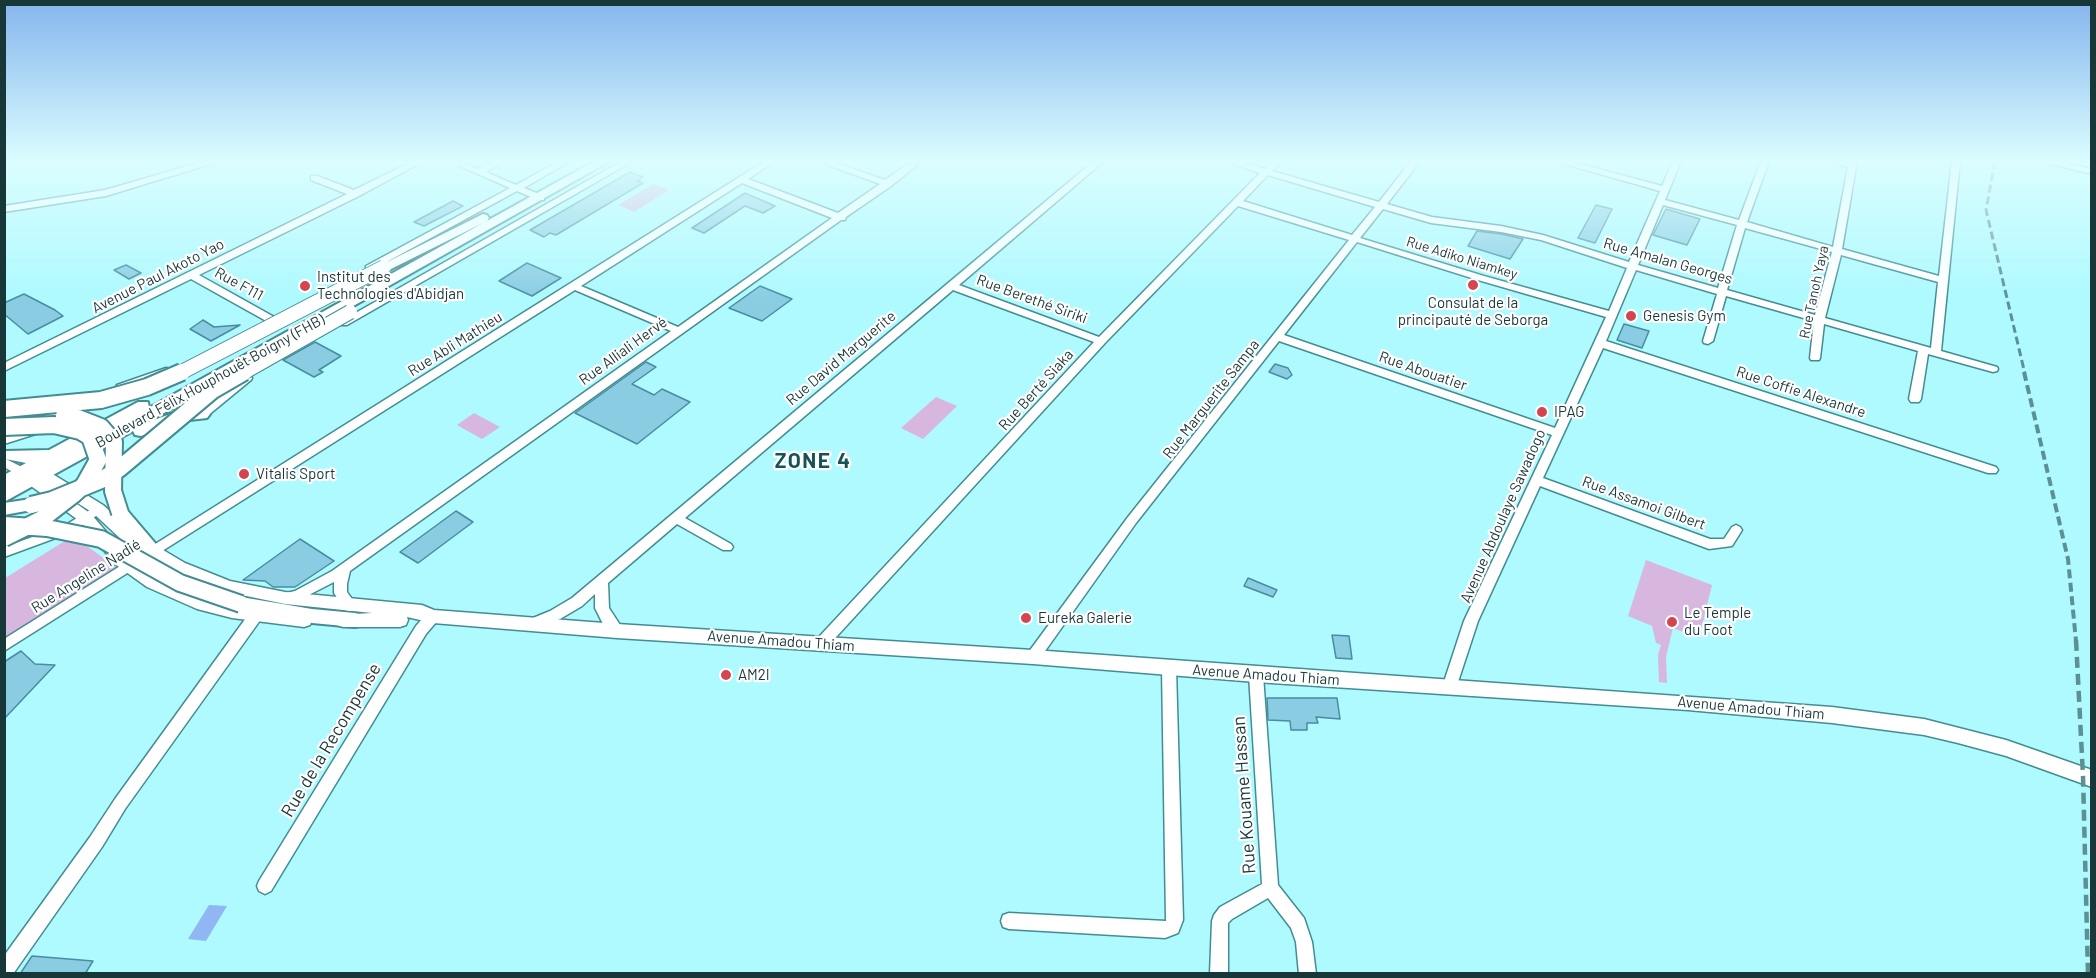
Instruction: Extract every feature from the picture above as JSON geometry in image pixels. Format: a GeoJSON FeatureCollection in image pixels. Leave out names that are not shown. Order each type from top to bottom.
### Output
{"type":"FeatureCollection","features":[{"type":"Feature","properties":{"kind":"highway","name":"Boulevard Félix Houphouët Boigny (FHB)"},"geometry":{"type":"LineString","coordinates":[[4,496],[64,449],[506,207]]}},
{"type":"Feature","properties":{"kind":"highway","name":"Boulevard Félix Houphouët Boigny (FHB)"},"geometry":{"type":"LineString","coordinates":[[4,482],[33,473],[462,242],[510,207]]}},
{"type":"Feature","properties":{"kind":"highway"},"geometry":{"type":"LineString","coordinates":[[4,409],[101,400],[147,387],[197,366],[384,267],[498,211]]}},
{"type":"Feature","properties":{"kind":"highway"},"geometry":{"type":"LineString","coordinates":[[4,509],[51,500],[101,480],[119,469],[213,390],[397,285],[462,242]]}},
{"type":"Feature","properties":{"kind":"highway"},"geometry":{"type":"LineString","coordinates":[[33,473],[94,458],[164,421],[179,416],[202,414]]}},
{"type":"Feature","properties":{"kind":"highway"},"geometry":{"type":"LineString","coordinates":[[4,418],[60,415],[91,422],[108,432],[114,442],[113,491],[120,513],[151,550]]}},
{"type":"Feature","properties":{"kind":"highway"},"geometry":{"type":"LineString","coordinates":[[4,427],[54,425],[74,429],[90,437],[98,460],[94,471],[73,495],[42,519],[4,538]]}},
{"type":"Feature","properties":{"kind":"highway"},"geometry":{"type":"LineString","coordinates":[[6,452],[29,458],[64,449]]}},
{"type":"Feature","properties":{"kind":"highway"},"geometry":{"type":"LineString","coordinates":[[4,525],[57,530],[101,539],[180,583],[241,604],[312,616],[353,613]]}},
{"type":"Feature","properties":{"kind":"main road","name":"Avenue Amadou Thiam"},"geometry":{"type":"LineString","coordinates":[[33,473],[179,567],[228,586],[353,613],[416,620],[433,616],[617,631],[1033,657],[1256,675],[1688,703],[1891,722],[1958,735],[2006,748],[2091,779]]}},
{"type":"Feature","properties":{"kind":"main road","name":"Avenue Amadou Thiam"},"geometry":{"type":"LineString","coordinates":[[92,513],[121,560],[153,583],[203,604],[256,615],[303,620],[353,613]]}},
{"type":"Feature","properties":{"kind":"street"},"geometry":{"type":"LineString","coordinates":[[4,209],[19,207]]}},
{"type":"Feature","properties":{"kind":"street","name":"Avenue Paul Akoto Yao"},"geometry":{"type":"LineString","coordinates":[[4,368],[330,207]]}},
{"type":"Feature","properties":{"kind":"street"},"geometry":{"type":"LineString","coordinates":[[33,473],[6,452],[46,426],[123,386],[198,358],[502,207]]}},
{"type":"Feature","properties":{"kind":"street"},"geometry":{"type":"LineString","coordinates":[[202,414],[258,371],[548,207]]}},
{"type":"Feature","properties":{"kind":"street","name":"Rue Abli Mathieu"},"geometry":{"type":"LineString","coordinates":[[151,550],[700,207]]}},
{"type":"Feature","properties":{"kind":"street"},"geometry":{"type":"LineString","coordinates":[[812,207],[842,218]]}},
{"type":"Feature","properties":{"kind":"street","name":"Rue Alliali Hervé"},"geometry":{"type":"LineString","coordinates":[[285,598],[299,595],[346,567],[857,207]]}},
{"type":"Feature","properties":{"kind":"street","name":"Rue David Marguerite"},"geometry":{"type":"LineString","coordinates":[[533,624],[577,602],[1046,207]]}},
{"type":"Feature","properties":{"kind":"street","name":"Rue Berté Siaka"},"geometry":{"type":"LineString","coordinates":[[822,643],[1101,341],[1231,207]]}},
{"type":"Feature","properties":{"kind":"street","name":"Rue Adiko Niamkey"},"geometry":{"type":"LineString","coordinates":[[1250,207],[1354,240],[1612,315]]}},
{"type":"Feature","properties":{"kind":"street","name":"Rue Marguerite Sampa"},"geometry":{"type":"LineString","coordinates":[[1033,657],[1132,520],[1381,207]]}},
{"type":"Feature","properties":{"kind":"street","name":"Rue Amalan Georges"},"geometry":{"type":"LineString","coordinates":[[1381,207],[1446,223],[1501,229],[1543,238],[1634,267],[1993,369]]}},
{"type":"Feature","properties":{"kind":"street","name":"Avenue Abdoulaye Sawadogo"},"geometry":{"type":"LineString","coordinates":[[1449,688],[1471,621],[1600,343],[1658,207]]}},
{"type":"Feature","properties":{"kind":"street"},"geometry":{"type":"LineString","coordinates":[[1678,207],[1741,226],[1942,280]]}},
{"type":"Feature","properties":{"kind":"street"},"geometry":{"type":"LineString","coordinates":[[1708,341],[1748,207]]}},
{"type":"Feature","properties":{"kind":"street","name":"Rue Tanoh Yaya"},"geometry":{"type":"LineString","coordinates":[[1815,358],[1820,320],[1837,252],[1845,207]]}},
{"type":"Feature","properties":{"kind":"street"},"geometry":{"type":"LineString","coordinates":[[1936,353],[1951,207]]}},
{"type":"Feature","properties":{"kind":"street","name":"Rue F111"},"geometry":{"type":"LineString","coordinates":[[192,275],[273,320]]}},
{"type":"Feature","properties":{"kind":"street"},"geometry":{"type":"LineString","coordinates":[[574,286],[679,331]]}},
{"type":"Feature","properties":{"kind":"street","name":"Rue Berethé Siriki"},"geometry":{"type":"LineString","coordinates":[[952,286],[1101,341]]}},
{"type":"Feature","properties":{"kind":"street","name":"Rue Abouatier"},"geometry":{"type":"LineString","coordinates":[[1279,337],[1557,433]]}},
{"type":"Feature","properties":{"kind":"street","name":"Rue Coffie Alexandre"},"geometry":{"type":"LineString","coordinates":[[1600,343],[1992,470]]}},
{"type":"Feature","properties":{"kind":"street"},"geometry":{"type":"LineString","coordinates":[[1915,399],[1924,349]]}},
{"type":"Feature","properties":{"kind":"street"},"geometry":{"type":"LineString","coordinates":[[4,477],[33,473]]}},
{"type":"Feature","properties":{"kind":"street","name":"Rue Assamoi Gilbert"},"geometry":{"type":"LineString","coordinates":[[1536,480],[1709,544],[1728,543],[1736,530]]}},
{"type":"Feature","properties":{"kind":"street"},"geometry":{"type":"LineString","coordinates":[[4,552],[68,529],[92,513]]}},
{"type":"Feature","properties":{"kind":"street"},"geometry":{"type":"LineString","coordinates":[[676,518],[727,547]]}},
{"type":"Feature","properties":{"kind":"street","name":"Rue Angeline Nadié"},"geometry":{"type":"LineString","coordinates":[[4,646],[130,567],[151,550]]}},
{"type":"Feature","properties":{"kind":"street"},"geometry":{"type":"LineString","coordinates":[[346,567],[340,584],[341,593],[353,613]]}},
{"type":"Feature","properties":{"kind":"street"},"geometry":{"type":"LineString","coordinates":[[602,579],[602,608],[617,631]]}},
{"type":"Feature","properties":{"kind":"street"},"geometry":{"type":"LineString","coordinates":[[4,971],[96,842],[120,804],[256,615]]}},
{"type":"Feature","properties":{"kind":"street","name":"Rue de la Recompense"},"geometry":{"type":"LineString","coordinates":[[265,886],[421,630],[433,616]]}},
{"type":"Feature","properties":{"kind":"street"},"geometry":{"type":"LineString","coordinates":[[1009,921],[1165,930],[1172,927],[1175,920],[1168,668]]}},
{"type":"Feature","properties":{"kind":"street","name":"Rue Kouame Hassan"},"geometry":{"type":"LineString","coordinates":[[1256,675],[1270,888],[1298,924],[1304,942],[1308,974]]}},
{"type":"Feature","properties":{"kind":"street"},"geometry":{"type":"LineString","coordinates":[[1219,974],[1220,921],[1226,913],[1270,888]]}},
{"type":"Feature","properties":{"kind":"shaded area"},"geometry":{"type":"Polygon","coordinates":[[[622,207],[643,207],[634,212],[622,207]]]}},
{"type":"Feature","properties":{"kind":"shaded area"},"geometry":{"type":"Polygon","coordinates":[[[936,397],[957,406],[923,439],[901,428],[936,397]]]}},
{"type":"Feature","properties":{"kind":"shaded area"},"geometry":{"type":"Polygon","coordinates":[[[474,413],[500,427],[482,439],[457,425],[474,413]]]}},
{"type":"Feature","properties":{"kind":"shaded area"},"geometry":{"type":"Polygon","coordinates":[[[73,536],[116,567],[5,639],[5,578],[73,536]]]}},
{"type":"Feature","properties":{"kind":"shaded area","name":"Le Temple du Foot"},"geometry":{"type":"Polygon","coordinates":[[[1646,560],[1712,585],[1699,638],[1673,628],[1666,657],[1667,683],[1659,682],[1658,655],[1661,645],[1656,643],[1652,626],[1628,616],[1646,560]]]}},
{"type":"Feature","properties":{"kind":"water"},"geometry":{"type":"Polygon","coordinates":[[[209,905],[227,906],[206,941],[188,939],[209,905]]]}},
{"type":"Feature","properties":{"kind":"building"},"geometry":{"type":"Polygon","coordinates":[[[443,207],[462,207],[424,226],[414,222],[443,207]]]}},
{"type":"Feature","properties":{"kind":"building"},"geometry":{"type":"Polygon","coordinates":[[[570,207],[603,207],[556,235],[550,233],[544,237],[530,230],[570,207]]]}},
{"type":"Feature","properties":{"kind":"building"},"geometry":{"type":"Polygon","coordinates":[[[724,207],[744,207],[704,233],[692,228],[724,207]]]}},
{"type":"Feature","properties":{"kind":"building"},"geometry":{"type":"Polygon","coordinates":[[[747,207],[774,207],[763,213],[747,207]]]}},
{"type":"Feature","properties":{"kind":"building"},"geometry":{"type":"Polygon","coordinates":[[[1595,207],[1612,209],[1595,243],[1578,238],[1595,207]]]}},
{"type":"Feature","properties":{"kind":"building"},"geometry":{"type":"Polygon","coordinates":[[[1666,209],[1700,219],[1687,245],[1653,235],[1666,209]]]}},
{"type":"Feature","properties":{"kind":"building"},"geometry":{"type":"Polygon","coordinates":[[[1477,231],[1523,239],[1510,259],[1468,246],[1477,231]]]}},
{"type":"Feature","properties":{"kind":"building"},"geometry":{"type":"Polygon","coordinates":[[[527,263],[561,278],[532,296],[499,281],[527,263]]]}},
{"type":"Feature","properties":{"kind":"building"},"geometry":{"type":"Polygon","coordinates":[[[126,265],[141,273],[129,279],[114,270],[126,265]]]}},
{"type":"Feature","properties":{"kind":"building"},"geometry":{"type":"Polygon","coordinates":[[[760,286],[792,299],[762,321],[729,308],[760,286]]]}},
{"type":"Feature","properties":{"kind":"building"},"geometry":{"type":"Polygon","coordinates":[[[24,294],[63,316],[28,334],[4,314],[4,303],[24,294]]]}},
{"type":"Feature","properties":{"kind":"building"},"geometry":{"type":"Polygon","coordinates":[[[203,320],[214,327],[240,325],[211,341],[190,329],[203,320]]]}},
{"type":"Feature","properties":{"kind":"building"},"geometry":{"type":"Polygon","coordinates":[[[1624,324],[1649,331],[1642,348],[1617,340],[1624,324]]]}},
{"type":"Feature","properties":{"kind":"building"},"geometry":{"type":"Polygon","coordinates":[[[315,342],[341,356],[319,370],[323,372],[314,377],[283,360],[315,342]]]}},
{"type":"Feature","properties":{"kind":"building"},"geometry":{"type":"Polygon","coordinates":[[[646,362],[656,367],[632,384],[654,395],[662,389],[690,402],[637,444],[575,413],[646,362]]]}},
{"type":"Feature","properties":{"kind":"building"},"geometry":{"type":"Polygon","coordinates":[[[1275,364],[1288,368],[1292,375],[1287,379],[1269,372],[1275,364]]]}},
{"type":"Feature","properties":{"kind":"building"},"geometry":{"type":"Polygon","coordinates":[[[456,511],[473,522],[418,563],[400,552],[456,511]]]}},
{"type":"Feature","properties":{"kind":"building"},"geometry":{"type":"Polygon","coordinates":[[[300,539],[334,561],[295,587],[273,587],[265,581],[243,580],[300,539]]]}},
{"type":"Feature","properties":{"kind":"building"},"geometry":{"type":"Polygon","coordinates":[[[1248,578],[1277,590],[1273,597],[1244,586],[1248,578]]]}},
{"type":"Feature","properties":{"kind":"building"},"geometry":{"type":"Polygon","coordinates":[[[1332,635],[1349,636],[1352,659],[1336,658],[1332,635]]]}},
{"type":"Feature","properties":{"kind":"building"},"geometry":{"type":"Polygon","coordinates":[[[21,651],[35,664],[55,665],[4,719],[4,662],[21,651]]]}},
{"type":"Feature","properties":{"kind":"building"},"geometry":{"type":"Polygon","coordinates":[[[1267,698],[1337,698],[1340,719],[1316,717],[1318,723],[1307,723],[1307,730],[1291,730],[1290,721],[1268,720],[1267,698]]]}},
{"type":"Feature","properties":{"kind":"building"},"geometry":{"type":"Polygon","coordinates":[[[32,956],[93,961],[85,974],[20,974],[32,956]]]}},
{"type":"Feature","properties":{"kind":"railway"},"geometry":{"type":"LineString","coordinates":[[1987,207],[2025,374]]}},
{"type":"Feature","properties":{"kind":"railway"},"geometry":{"type":"LineString","coordinates":[[2024,372],[2068,559],[2076,641]]}},
{"type":"Feature","properties":{"kind":"railway"},"geometry":{"type":"LineString","coordinates":[[2076,640],[2083,776],[2088,974]]}},
{"type":"Feature","properties":{"kind":"place","name":"Consulat de la principauté de Seborga"},"geometry":{"type":"Point","coordinates":[1473,285]}},
{"type":"Feature","properties":{"kind":"place","name":"Institut des Technologies d'Abidjan"},"geometry":{"type":"Point","coordinates":[305,286]}},
{"type":"Feature","properties":{"kind":"place","name":"Genesis Gym"},"geometry":{"type":"Point","coordinates":[1631,316]}},
{"type":"Feature","properties":{"kind":"place","name":"IPAG"},"geometry":{"type":"Point","coordinates":[1542,412]}},
{"type":"Feature","properties":{"kind":"place","name":"Vitalis Sport"},"geometry":{"type":"Point","coordinates":[244,474]}},
{"type":"Feature","properties":{"kind":"place","name":"Eureka Galerie"},"geometry":{"type":"Point","coordinates":[1026,618]}},
{"type":"Feature","properties":{"kind":"place","name":"Le Temple du Foot"},"geometry":{"type":"Point","coordinates":[1672,622]}},
{"type":"Feature","properties":{"kind":"place","name":"AM2I"},"geometry":{"type":"Point","coordinates":[726,675]}},
{"type":"Feature","properties":{"kind":"district","name":"ZONE 4"},"geometry":{"type":"Point","coordinates":[813,461]}}]}
